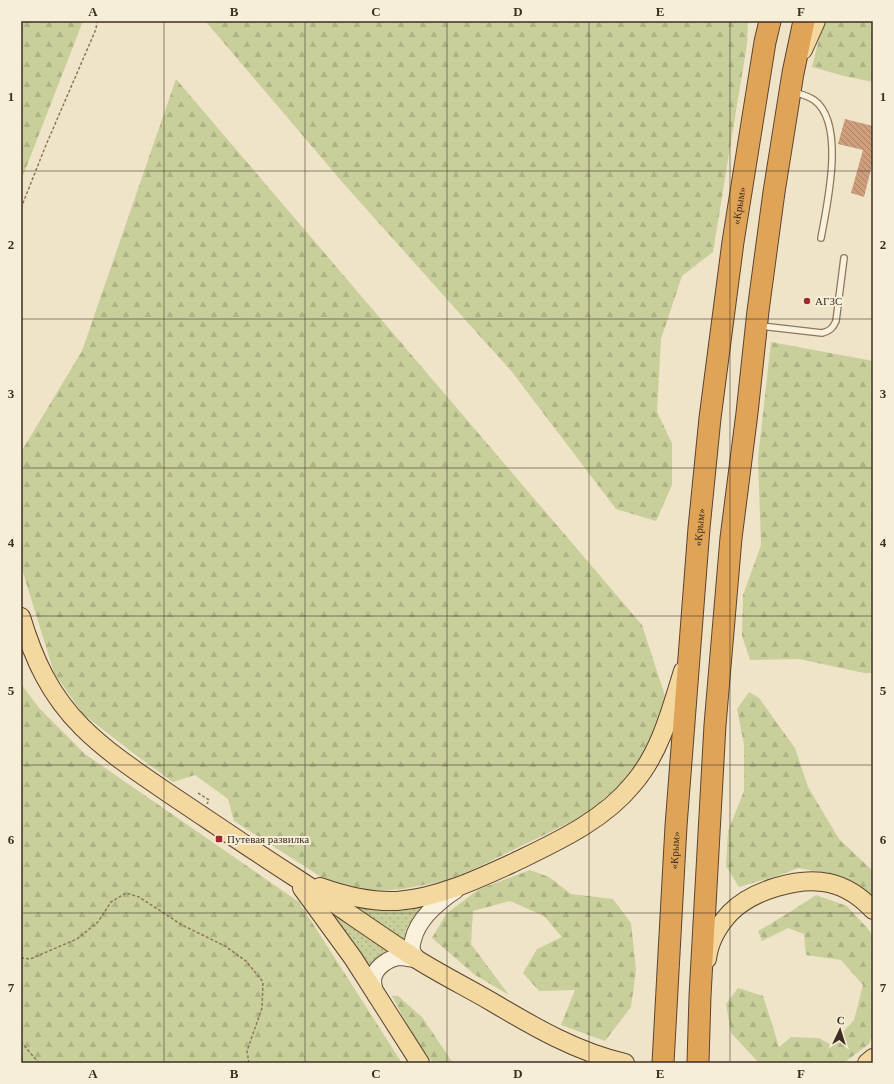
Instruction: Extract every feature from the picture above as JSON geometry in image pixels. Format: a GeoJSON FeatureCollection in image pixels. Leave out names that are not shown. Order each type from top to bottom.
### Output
{"type":"FeatureCollection","features":[{"type":"Feature","properties":{"kind":"highway","name":"«Крым»"},"geometry":{"type":"LineString","coordinates":[[663,1063],[676,826],[689,654],[711,410],[732,242],[765,42],[770,21]]}},
{"type":"Feature","properties":{"kind":"highway"},"geometry":{"type":"LineString","coordinates":[[698,1063],[700,996],[716,717],[732,538],[774,192],[792,82],[804,21]]}},
{"type":"Feature","properties":{"kind":"main road"},"geometry":{"type":"LineString","coordinates":[[765,42],[766,21]]}},
{"type":"Feature","properties":{"kind":"main road"},"geometry":{"type":"LineString","coordinates":[[792,82],[816,21]]}},
{"type":"Feature","properties":{"kind":"main road"},"geometry":{"type":"LineString","coordinates":[[21,617],[36,660],[51,690],[61,704],[99,743],[152,783],[418,960],[539,1029],[596,1055],[625,1063]]}},
{"type":"Feature","properties":{"kind":"main road"},"geometry":{"type":"LineString","coordinates":[[293,876],[337,893],[360,898],[397,901],[432,894],[464,884],[556,842],[590,822],[624,794],[638,778],[654,751],[669,714],[689,654]]}},
{"type":"Feature","properties":{"kind":"main road"},"geometry":{"type":"LineString","coordinates":[[293,876],[312,900],[352,958],[420,1063]]}},
{"type":"Feature","properties":{"kind":"main road"},"geometry":{"type":"LineString","coordinates":[[700,996],[708,949],[719,927],[734,909],[759,894],[772,888],[796,882],[821,882],[834,884],[852,892],[865,901],[873,910]]}},
{"type":"Feature","properties":{"kind":"main road"},"geometry":{"type":"LineString","coordinates":[[866,1063],[873,1058]]}},
{"type":"Feature","properties":{"kind":"street"},"geometry":{"type":"LineString","coordinates":[[418,960],[412,949],[414,934],[418,925],[437,904],[464,884]]}},
{"type":"Feature","properties":{"kind":"street"},"geometry":{"type":"LineString","coordinates":[[376,996],[373,981],[376,971],[380,967],[386,962],[396,958],[405,957],[418,960]]}},
{"type":"Feature","properties":{"kind":"lane"},"geometry":{"type":"LineString","coordinates":[[792,82],[805,95],[814,100],[821,107],[827,117],[830,128],[832,174],[821,238]]}},
{"type":"Feature","properties":{"kind":"lane"},"geometry":{"type":"LineString","coordinates":[[757,325],[822,333],[828,331],[833,327],[836,321],[844,258]]}},
{"type":"Feature","properties":{"kind":"path"},"geometry":{"type":"LineString","coordinates":[[21,208],[46,145],[96,29],[97,21]]}},
{"type":"Feature","properties":{"kind":"path"},"geometry":{"type":"LineString","coordinates":[[21,958],[30,958],[77,939],[98,922],[111,902],[126,893],[139,897],[182,925],[225,946],[246,961],[263,982],[262,1008],[247,1050],[249,1063]]}},
{"type":"Feature","properties":{"kind":"path"},"geometry":{"type":"LineString","coordinates":[[21,1042],[39,1063]]}},
{"type":"Feature","properties":{"kind":"green space"},"geometry":{"type":"Polygon","coordinates":[[[21,21],[83,21],[21,178],[21,21]]]}},
{"type":"Feature","properties":{"kind":"green space"},"geometry":{"type":"Polygon","coordinates":[[[208,21],[748,21],[747,44],[713,252],[682,276],[661,339],[657,412],[672,443],[672,485],[656,521],[616,509],[512,372],[343,183],[207,23],[208,21]]]}},
{"type":"Feature","properties":{"kind":"green space"},"geometry":{"type":"Polygon","coordinates":[[[825,21],[873,21],[873,82],[812,67],[822,27],[825,21]]]}},
{"type":"Feature","properties":{"kind":"green space"},"geometry":{"type":"Polygon","coordinates":[[[176,79],[642,625],[667,702],[633,772],[587,814],[472,870],[445,881],[403,889],[375,891],[335,886],[234,821],[228,799],[195,775],[173,782],[133,753],[83,714],[54,673],[21,566],[21,452],[82,351],[176,79]]]}},
{"type":"Feature","properties":{"kind":"green space"},"geometry":{"type":"Polygon","coordinates":[[[771,342],[873,361],[873,673],[864,673],[799,659],[750,660],[742,636],[743,595],[761,545],[758,458],[771,342]]]}},
{"type":"Feature","properties":{"kind":"green space"},"geometry":{"type":"Polygon","coordinates":[[[21,682],[39,708],[85,754],[299,902],[402,1063],[21,1063],[21,682]]]}},
{"type":"Feature","properties":{"kind":"green space"},"geometry":{"type":"Polygon","coordinates":[[[749,692],[759,698],[795,748],[808,787],[839,839],[873,871],[873,898],[856,883],[824,873],[799,868],[739,887],[726,866],[728,831],[744,791],[744,745],[737,709],[749,692]]]}},
{"type":"Feature","properties":{"kind":"green space"},"geometry":{"type":"Polygon","coordinates":[[[530,870],[549,877],[571,894],[613,899],[631,923],[636,970],[631,1007],[605,1041],[561,1025],[575,990],[539,991],[523,973],[537,949],[562,937],[544,916],[510,901],[473,911],[471,944],[509,995],[475,975],[432,938],[446,914],[479,889],[530,870]]]}},
{"type":"Feature","properties":{"kind":"green space"},"geometry":{"type":"Polygon","coordinates":[[[816,895],[847,906],[869,930],[873,938],[873,1034],[869,1044],[845,1062],[758,1062],[731,1033],[726,1004],[738,988],[763,996],[779,1047],[791,1037],[819,1038],[831,1045],[854,1020],[863,985],[841,960],[806,955],[804,934],[788,928],[762,941],[758,931],[816,895]]]}},
{"type":"Feature","properties":{"kind":"green space"},"geometry":{"type":"Polygon","coordinates":[[[437,899],[407,944],[346,901],[437,899]]]}},
{"type":"Feature","properties":{"kind":"green space"},"geometry":{"type":"Polygon","coordinates":[[[325,906],[394,953],[370,977],[325,906]]]}},
{"type":"Feature","properties":{"kind":"green space"},"geometry":{"type":"Polygon","coordinates":[[[392,996],[398,996],[422,1017],[453,1063],[433,1063],[413,1036],[392,996]]]}},
{"type":"Feature","properties":{"kind":"building"},"geometry":{"type":"Polygon","coordinates":[[[845,119],[873,126],[873,161],[864,197],[851,193],[863,150],[838,144],[845,119]]]}},
{"type":"Feature","properties":{"kind":"place","name":"АГЗС"},"geometry":{"type":"Point","coordinates":[807,301]}},
{"type":"Feature","properties":{"kind":"place","name":"Путевая развилка"},"geometry":{"type":"Point","coordinates":[219,839]}}]}
